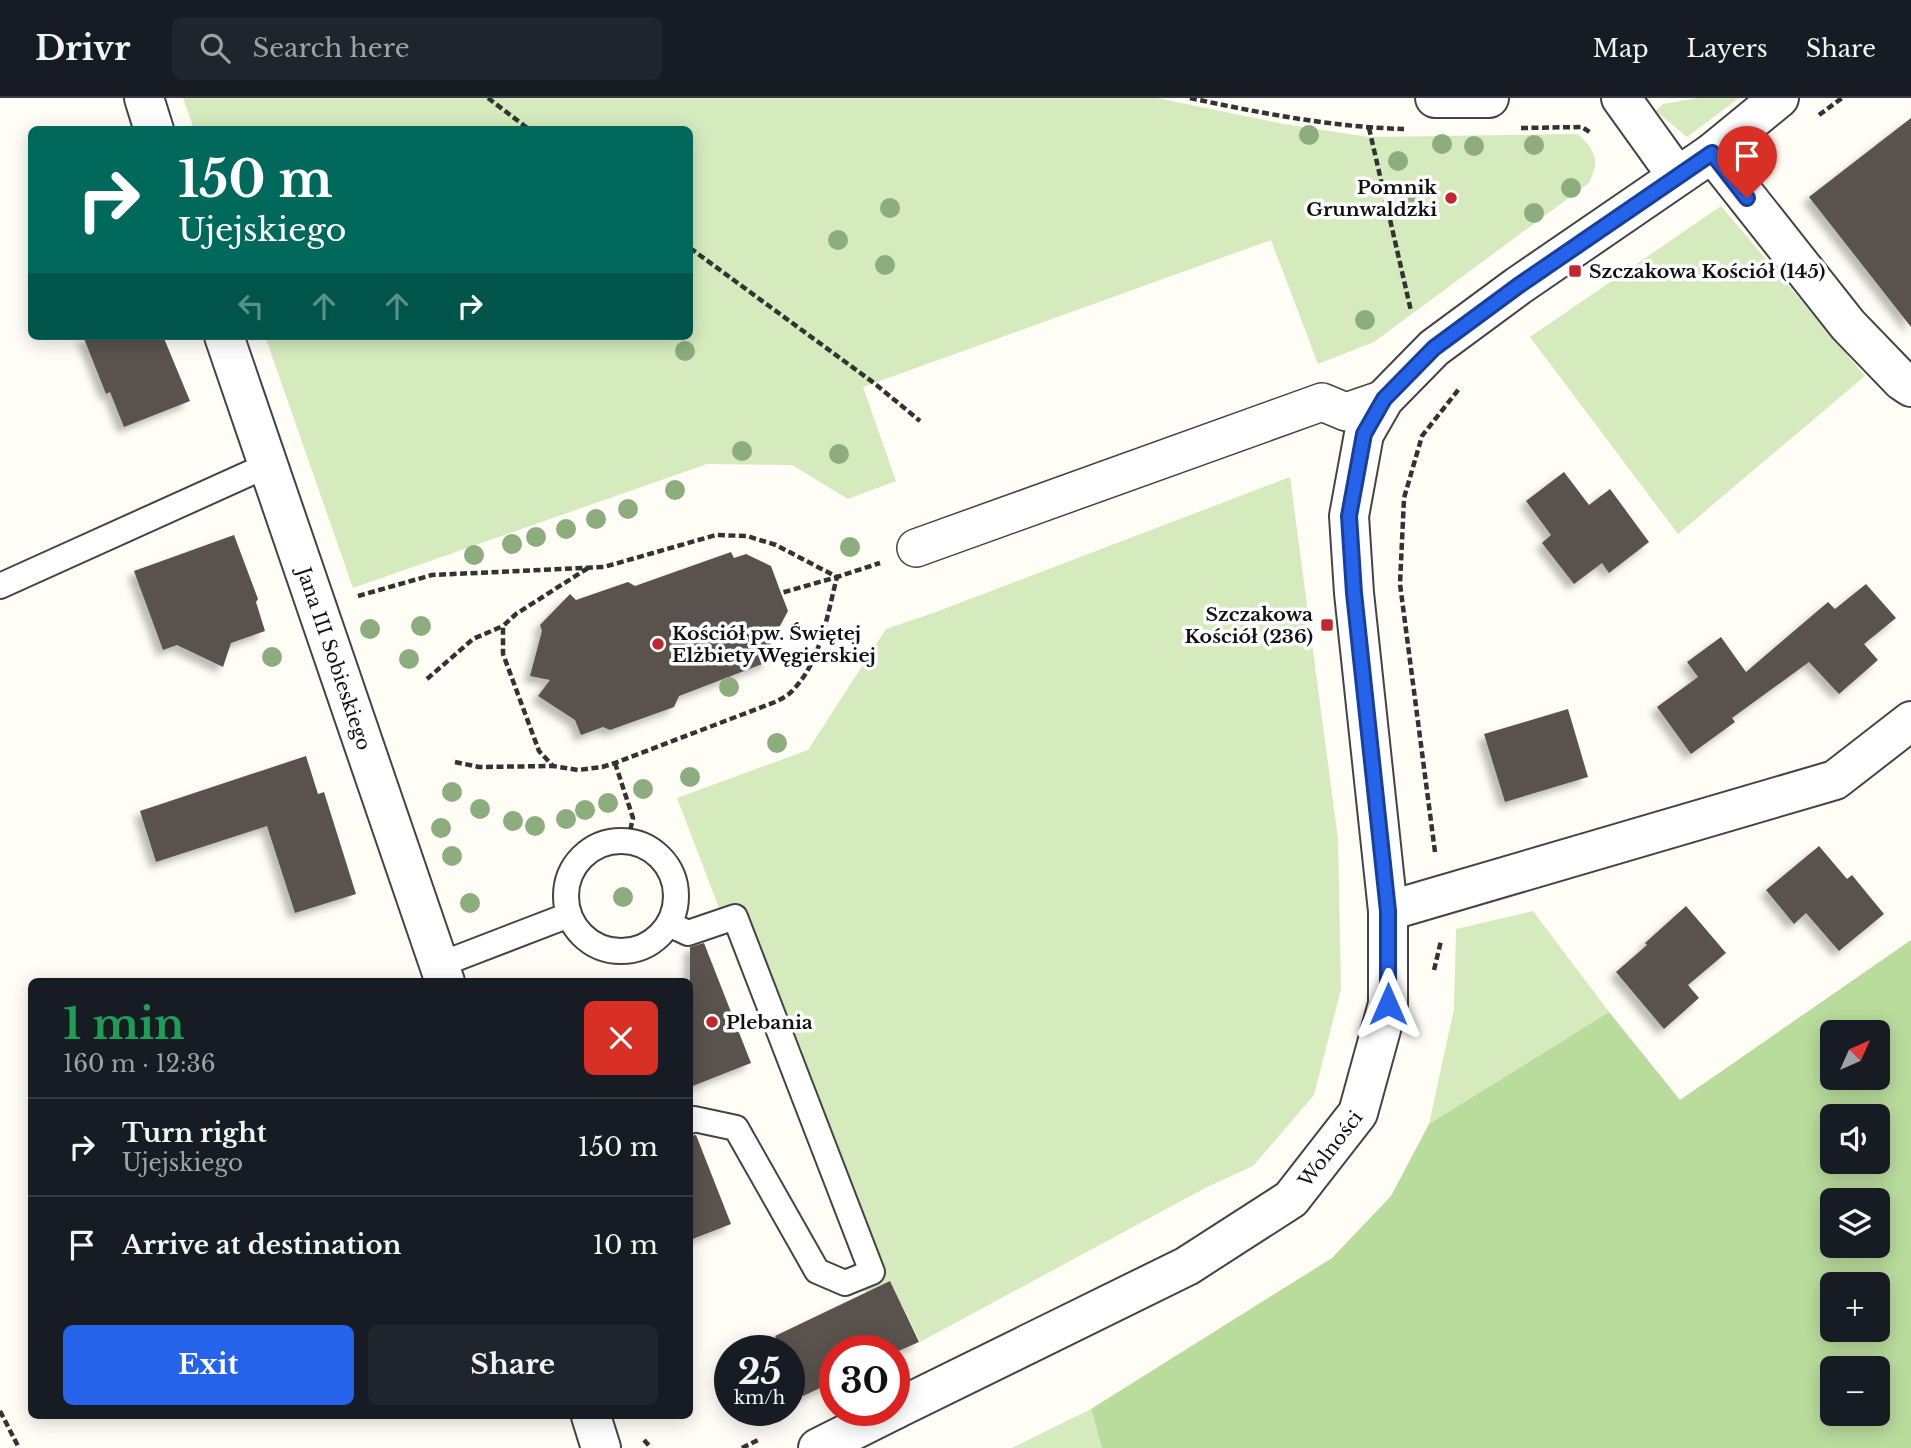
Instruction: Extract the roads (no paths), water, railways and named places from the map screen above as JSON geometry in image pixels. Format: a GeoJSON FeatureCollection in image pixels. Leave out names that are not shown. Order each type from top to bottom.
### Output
{"type":"FeatureCollection","features":[{"type":"Feature","properties":{"kind":"street"},"geometry":{"type":"LineString","coordinates":[[144,98],[153,126]]}},
{"type":"Feature","properties":{"kind":"street"},"geometry":{"type":"LineString","coordinates":[[1434,98],[1489,98]]}},
{"type":"Feature","properties":{"kind":"street"},"geometry":{"type":"LineString","coordinates":[[1621,98],[1676,176]]}},
{"type":"Feature","properties":{"kind":"street","name":"Wolności"},"geometry":{"type":"LineString","coordinates":[[910,1402],[1187,1266],[1291,1199],[1358,1113],[1388,1004],[1388,911],[1354,593],[1349,516],[1364,434],[1384,399],[1434,348],[1518,286],[1712,153],[1779,98]]}},
{"type":"Feature","properties":{"kind":"street"},"geometry":{"type":"LineString","coordinates":[[1712,153],[1848,325],[1911,387]]}},
{"type":"Feature","properties":{"kind":"street","name":"Jana III Sobieskiego"},"geometry":{"type":"LineString","coordinates":[[225,340],[442,973]]}},
{"type":"Feature","properties":{"kind":"street"},"geometry":{"type":"LineString","coordinates":[[916,548],[1322,401],[1346,412],[1384,399]]}},
{"type":"Feature","properties":{"kind":"street"},"geometry":{"type":"LineString","coordinates":[[1388,911],[1835,780],[1911,722]]}},
{"type":"Feature","properties":{"kind":"street"},"geometry":{"type":"LineString","coordinates":[[592,1419],[601,1448]]}},
{"type":"Feature","properties":{"kind":"street","name":"Wolności"},"geometry":{"type":"LineString","coordinates":[[818,1448],[862,1426]]}},
{"type":"Feature","properties":{"kind":"lane"},"geometry":{"type":"LineString","coordinates":[[0,586],[268,465]]}},
{"type":"Feature","properties":{"kind":"lane"},"geometry":{"type":"LineString","coordinates":[[628,840],[646,846],[661,857],[671,872],[676,898],[669,923],[658,937],[643,947],[626,951],[608,950],[592,943],[579,931],[569,915],[565,896],[568,877],[577,861],[592,848],[609,842],[628,840]]}},
{"type":"Feature","properties":{"kind":"lane"},"geometry":{"type":"LineString","coordinates":[[442,973],[569,915]]}},
{"type":"Feature","properties":{"kind":"lane"},"geometry":{"type":"LineString","coordinates":[[669,923],[688,933],[735,917],[872,1272],[845,1283],[817,1271],[736,1128],[693,1120]]}},
{"type":"Feature","properties":{"kind":"place","name":"Pomnik Grunwaldzki"},"geometry":{"type":"Point","coordinates":[1451,198]}},
{"type":"Feature","properties":{"kind":"place","name":"Szczakowa Kościół (145)"},"geometry":{"type":"Point","coordinates":[1575,271]}},
{"type":"Feature","properties":{"kind":"place","name":"Szczakowa Kościół (236)"},"geometry":{"type":"Point","coordinates":[1327,625]}},
{"type":"Feature","properties":{"kind":"place","name":"Kościół pw. Świętej Elżbiety Węgierskiej"},"geometry":{"type":"Point","coordinates":[658,644]}},
{"type":"Feature","properties":{"kind":"place","name":"Plebania"},"geometry":{"type":"Point","coordinates":[712,1022]}}]}
